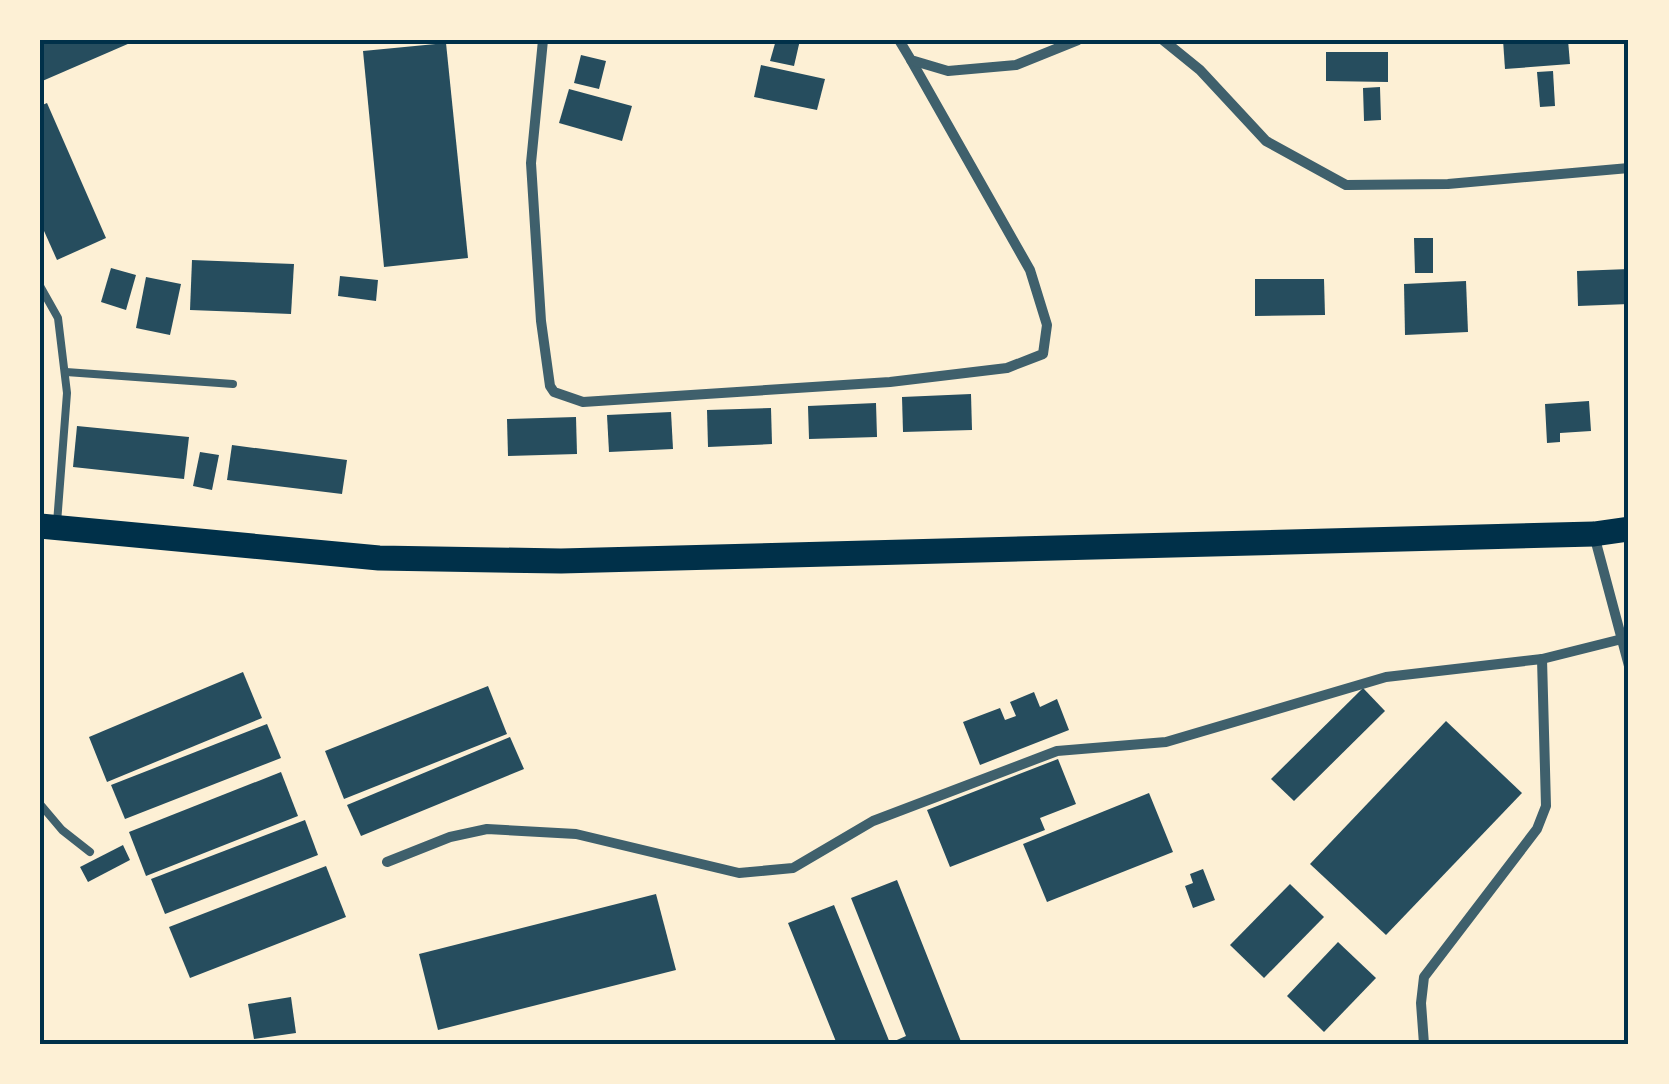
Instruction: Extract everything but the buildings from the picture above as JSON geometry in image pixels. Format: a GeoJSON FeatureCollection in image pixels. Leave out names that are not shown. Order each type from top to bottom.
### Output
{"type":"FeatureCollection","features":[{"type":"Feature","properties":{"kind":"highway"},"geometry":{"type":"LineString","coordinates":[[48,526],[380,558],[561,561],[1594,534],[1629,529]]}},
{"type":"Feature","properties":{"kind":"street"},"geometry":{"type":"LineString","coordinates":[[543,40],[532,163],[541,320],[550,386],[554,392],[584,402],[890,382],[1007,368],[1042,354],[1047,324],[1030,270],[899,40]]}},
{"type":"Feature","properties":{"kind":"street"},"geometry":{"type":"LineString","coordinates":[[911,60],[948,71],[1016,65],[1078,40]]}},
{"type":"Feature","properties":{"kind":"street"},"geometry":{"type":"LineString","coordinates":[[1163,40],[1200,70],[1266,141],[1346,184],[1448,184],[1629,168]]}},
{"type":"Feature","properties":{"kind":"street"},"geometry":{"type":"LineString","coordinates":[[1594,534],[1629,666]]}},
{"type":"Feature","properties":{"kind":"street"},"geometry":{"type":"LineString","coordinates":[[387,862],[450,837],[487,829],[576,834],[739,874],[794,868],[873,821],[1056,750],[1166,742],[1386,677],[1542,659],[1622,639]]}},
{"type":"Feature","properties":{"kind":"street"},"geometry":{"type":"LineString","coordinates":[[1424,1044],[1424,977],[1537,829],[1546,806],[1542,659]]}},
{"type":"Feature","properties":{"kind":"lane"},"geometry":{"type":"LineString","coordinates":[[40,286],[58,318],[67,393],[48,526]]}},
{"type":"Feature","properties":{"kind":"lane"},"geometry":{"type":"LineString","coordinates":[[66,372],[234,384]]}},
{"type":"Feature","properties":{"kind":"lane"},"geometry":{"type":"LineString","coordinates":[[40,804],[62,830],[90,852]]}}]}
